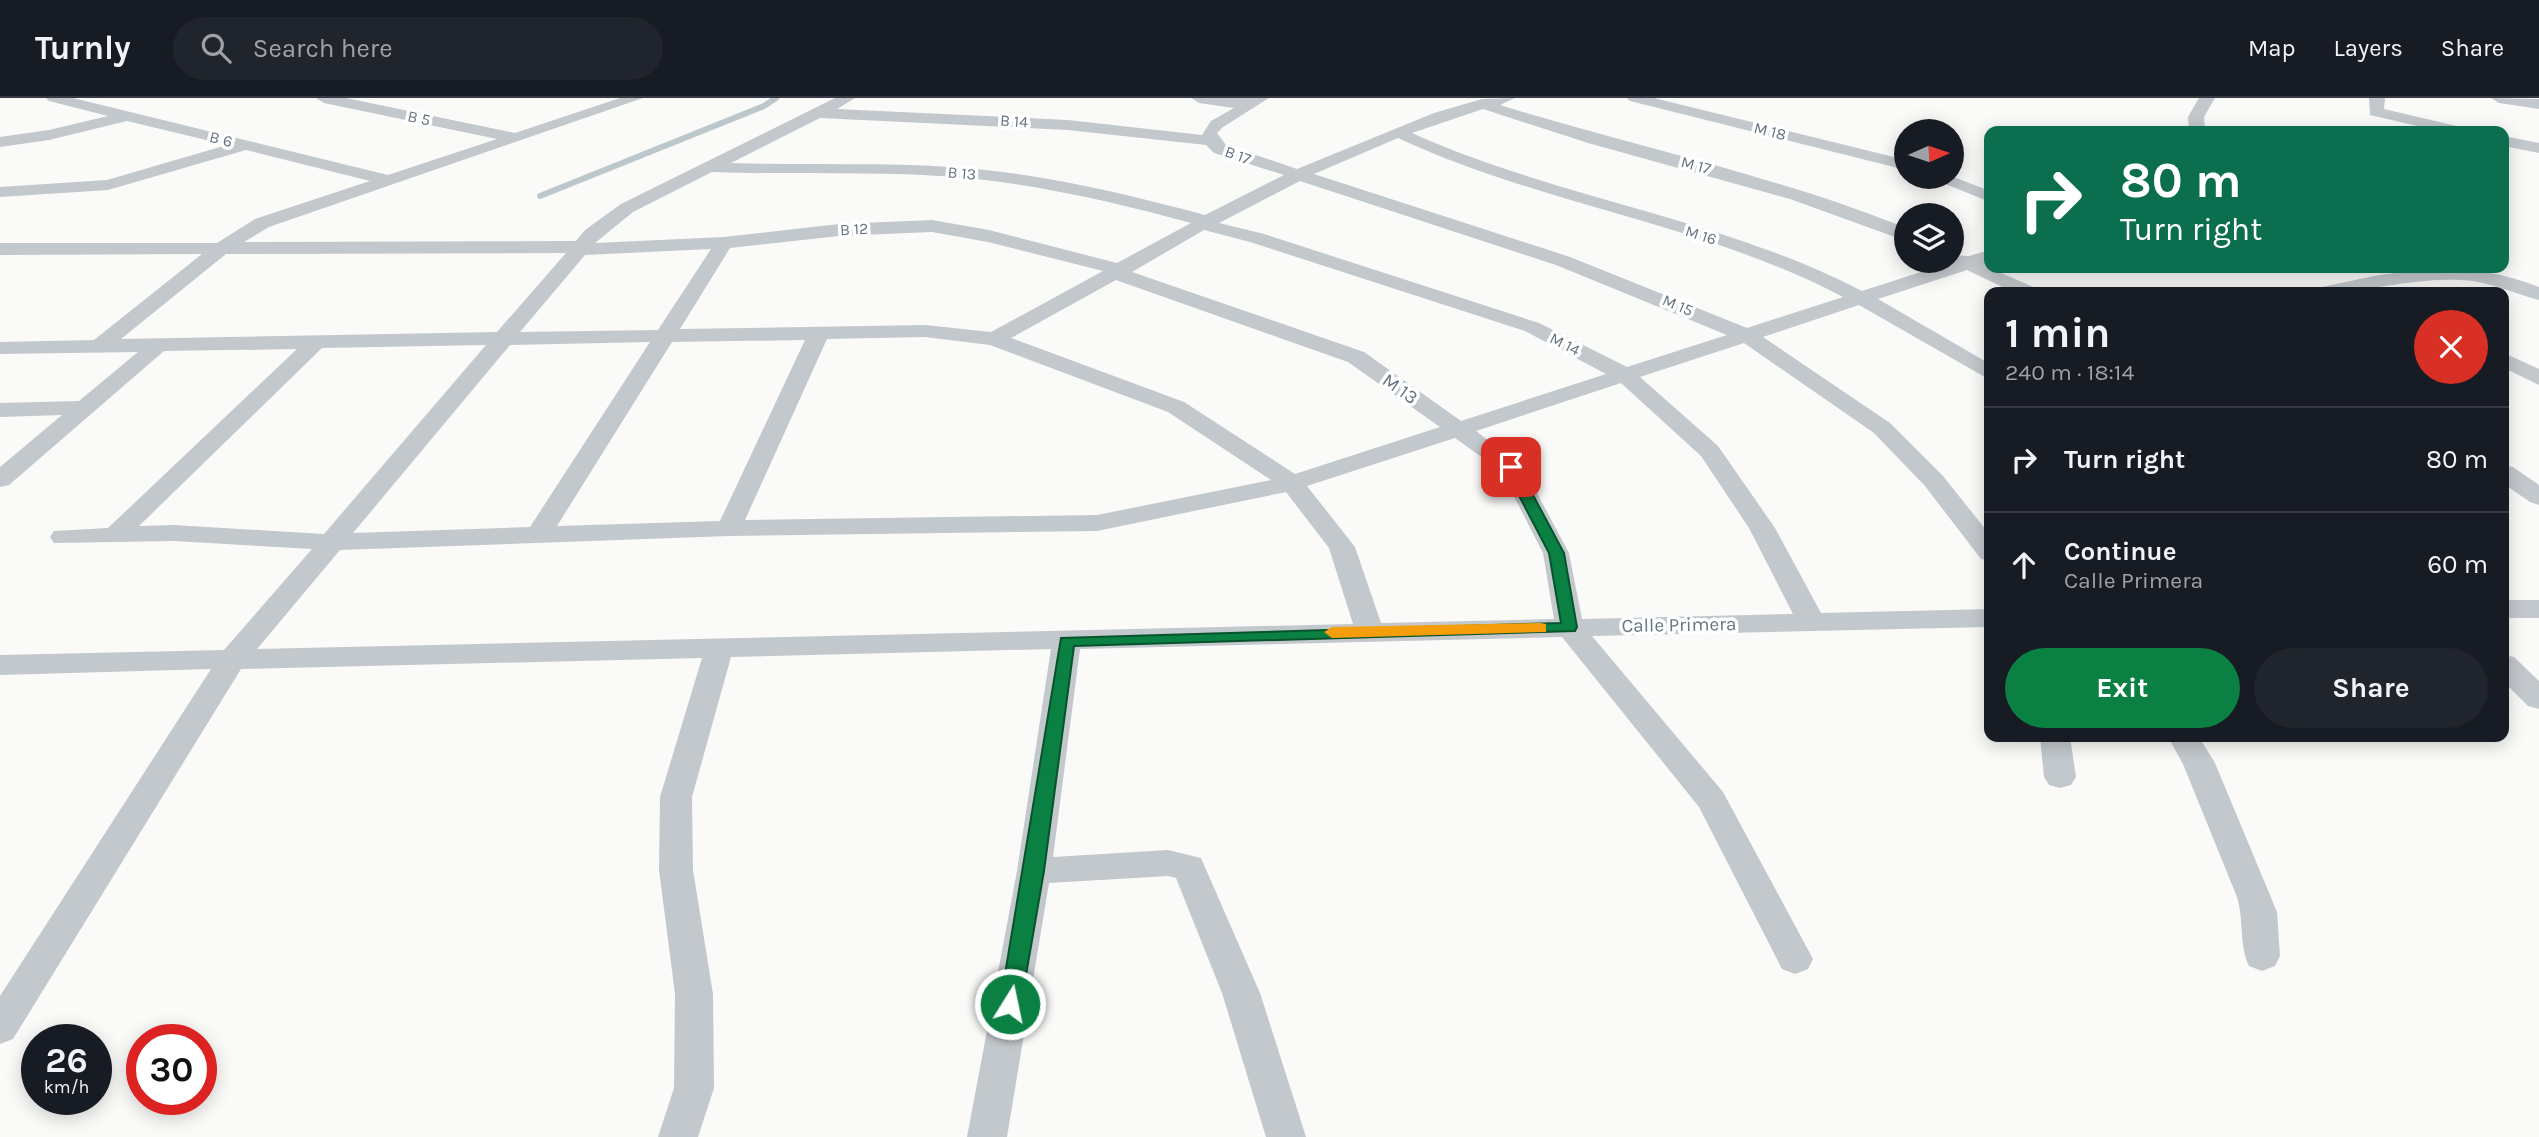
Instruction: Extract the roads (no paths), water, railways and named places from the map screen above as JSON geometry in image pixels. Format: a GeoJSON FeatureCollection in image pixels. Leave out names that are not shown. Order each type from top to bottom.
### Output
{"type":"FeatureCollection","features":[{"type":"Feature","properties":{"kind":"street","name":"B 6"},"geometry":{"type":"LineString","coordinates":[[54,98],[388,180]]}},
{"type":"Feature","properties":{"kind":"street","name":"B 5"},"geometry":{"type":"LineString","coordinates":[[324,98],[514,138]]}},
{"type":"Feature","properties":{"kind":"street"},"geometry":{"type":"LineString","coordinates":[[102,344],[220,249],[262,223],[632,98]]}},
{"type":"Feature","properties":{"kind":"street"},"geometry":{"type":"LineString","coordinates":[[0,1028],[232,660],[507,338],[592,234],[627,208],[848,98]]}},
{"type":"Feature","properties":{"kind":"street"},"geometry":{"type":"LineString","coordinates":[[1199,98],[1255,101]]}},
{"type":"Feature","properties":{"kind":"street"},"geometry":{"type":"LineString","coordinates":[[994,339],[1296,175],[1431,118],[1507,98]]}},
{"type":"Feature","properties":{"kind":"street","name":"M 18"},"geometry":{"type":"LineString","coordinates":[[1634,98],[1894,162]]}},
{"type":"Feature","properties":{"kind":"street"},"geometry":{"type":"LineString","coordinates":[[2197,126],[2196,117],[2207,98]]}},
{"type":"Feature","properties":{"kind":"street"},"geometry":{"type":"LineString","coordinates":[[2376,98],[2376,112],[2437,126]]}},
{"type":"Feature","properties":{"kind":"street"},"geometry":{"type":"LineString","coordinates":[[2499,98],[2530,101]]}},
{"type":"Feature","properties":{"kind":"street","name":"B 17"},"geometry":{"type":"LineString","coordinates":[[1255,101],[1217,124],[1209,132],[1211,140],[1220,149],[1296,175]]}},
{"type":"Feature","properties":{"kind":"street","name":"M 17"},"geometry":{"type":"LineString","coordinates":[[1482,104],[1608,144],[1705,166],[1894,230]]}},
{"type":"Feature","properties":{"kind":"street","name":"B 14"},"geometry":{"type":"LineString","coordinates":[[817,113],[998,120],[1108,128],[1174,139],[1211,140]]}},
{"type":"Feature","properties":{"kind":"street"},"geometry":{"type":"LineString","coordinates":[[0,142],[49,135],[129,116]]}},
{"type":"Feature","properties":{"kind":"street","name":"M 16"},"geometry":{"type":"LineString","coordinates":[[1398,132],[1501,177],[1752,250],[1861,298],[1984,370]]}},
{"type":"Feature","properties":{"kind":"street"},"geometry":{"type":"LineString","coordinates":[[2509,142],[2539,148]]}},
{"type":"Feature","properties":{"kind":"street"},"geometry":{"type":"LineString","coordinates":[[0,192],[108,185],[246,145]]}},
{"type":"Feature","properties":{"kind":"street","name":"B 13"},"geometry":{"type":"LineString","coordinates":[[708,167],[954,172],[1062,186],[1208,223]]}},
{"type":"Feature","properties":{"kind":"street","name":"M 15"},"geometry":{"type":"LineString","coordinates":[[1296,175],[1563,261],[1746,335],[1882,428],[1934,481],[1984,545]]}},
{"type":"Feature","properties":{"kind":"street"},"geometry":{"type":"LineString","coordinates":[[1964,187],[1984,195]]}},
{"type":"Feature","properties":{"kind":"street","name":"M 14"},"geometry":{"type":"LineString","coordinates":[[1208,223],[1532,327],[1624,374],[1710,451],[1762,528],[1811,621]]}},
{"type":"Feature","properties":{"kind":"street","name":"B 12"},"geometry":{"type":"LineString","coordinates":[[0,249],[581,248],[724,243],[839,230],[932,226],[989,236],[1120,272]]}},
{"type":"Feature","properties":{"kind":"street"},"geometry":{"type":"LineString","coordinates":[[539,534],[663,335],[724,243]]}},
{"type":"Feature","properties":{"kind":"street"},"geometry":{"type":"LineString","coordinates":[[63,537],[117,533],[332,542],[729,528],[1097,523],[1292,483],[1861,298],[1970,258]]}},
{"type":"Feature","properties":{"kind":"street","name":"M 13"},"geometry":{"type":"LineString","coordinates":[[1120,272],[1356,357],[1511,467],[1556,553],[1569,627]]}},
{"type":"Feature","properties":{"kind":"street"},"geometry":{"type":"LineString","coordinates":[[1996,273],[2020,287]]}},
{"type":"Feature","properties":{"kind":"street"},"geometry":{"type":"LineString","coordinates":[[2369,287],[2426,273]]}},
{"type":"Feature","properties":{"kind":"street"},"geometry":{"type":"LineString","coordinates":[[2459,273],[2472,274],[2539,294]]}},
{"type":"Feature","properties":{"kind":"street"},"geometry":{"type":"LineString","coordinates":[[0,348],[102,344],[925,331],[994,339],[1176,407],[1292,483],[1342,547],[1369,631]]}},
{"type":"Feature","properties":{"kind":"street"},"geometry":{"type":"LineString","coordinates":[[729,528],[819,333]]}},
{"type":"Feature","properties":{"kind":"street"},"geometry":{"type":"LineString","coordinates":[[117,533],[318,341]]}},
{"type":"Feature","properties":{"kind":"street"},"geometry":{"type":"LineString","coordinates":[[0,480],[160,344]]}},
{"type":"Feature","properties":{"kind":"street"},"geometry":{"type":"LineString","coordinates":[[2509,362],[2539,377]]}},
{"type":"Feature","properties":{"kind":"street"},"geometry":{"type":"LineString","coordinates":[[0,410],[84,408]]}},
{"type":"Feature","properties":{"kind":"street"},"geometry":{"type":"LineString","coordinates":[[2509,475],[2539,496]]}},
{"type":"Feature","properties":{"kind":"street"},"geometry":{"type":"LineString","coordinates":[[2509,610],[2539,609]]}},
{"type":"Feature","properties":{"kind":"street","name":"Calle Primera"},"geometry":{"type":"LineString","coordinates":[[0,665],[1984,618]]}},
{"type":"Feature","properties":{"kind":"street"},"geometry":{"type":"LineString","coordinates":[[1569,627],[1712,800],[1795,958]]}},
{"type":"Feature","properties":{"kind":"street"},"geometry":{"type":"LineString","coordinates":[[987,1137],[1034,871],[1067,641]]}},
{"type":"Feature","properties":{"kind":"street"},"geometry":{"type":"LineString","coordinates":[[678,1137],[694,1088],[694,994],[676,870],[676,797],[719,649]]}},
{"type":"Feature","properties":{"kind":"street"},"geometry":{"type":"LineString","coordinates":[[2509,669],[2539,699]]}},
{"type":"Feature","properties":{"kind":"street"},"geometry":{"type":"LineString","coordinates":[[2056,742],[2060,776]]}},
{"type":"Feature","properties":{"kind":"street"},"geometry":{"type":"LineString","coordinates":[[2186,742],[2199,763],[2255,897],[2259,912],[2262,956]]}},
{"type":"Feature","properties":{"kind":"street"},"geometry":{"type":"LineString","coordinates":[[1034,871],[1168,863],[1189,867],[1241,993],[1286,1137]]}},
{"type":"Feature","properties":{"kind":"waterway"},"geometry":{"type":"LineString","coordinates":[[540,196],[764,106],[776,98]]}}]}
